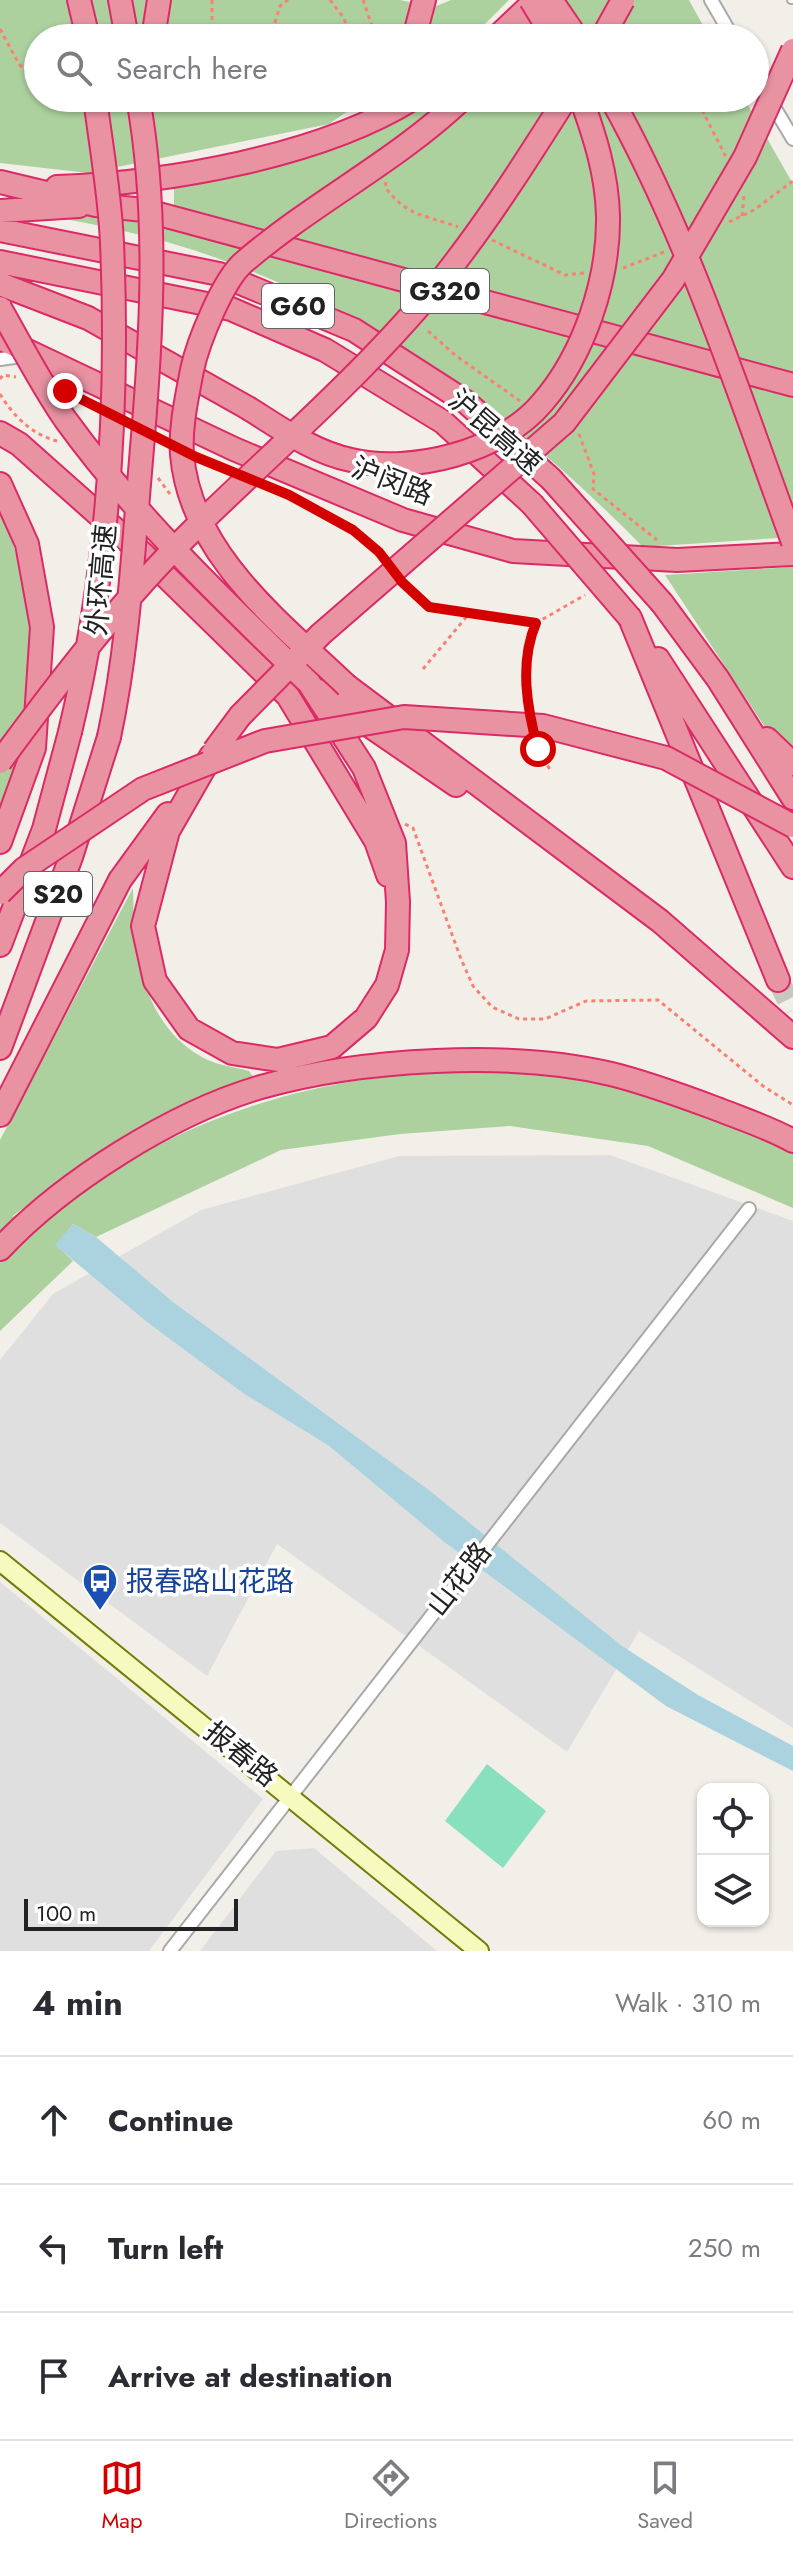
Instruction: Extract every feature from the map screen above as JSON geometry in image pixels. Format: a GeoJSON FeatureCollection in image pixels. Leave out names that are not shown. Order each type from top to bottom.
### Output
{"type":"FeatureCollection","features":[{"type":"Feature","properties":{"kind":"highway"},"geometry":{"type":"LineString","coordinates":[[79,0],[85,24]]}},
{"type":"Feature","properties":{"kind":"highway"},"geometry":{"type":"LineString","coordinates":[[120,0],[124,24]]}},
{"type":"Feature","properties":{"kind":"highway"},"geometry":{"type":"LineString","coordinates":[[155,24],[159,0]]}},
{"type":"Feature","properties":{"kind":"highway"},"geometry":{"type":"LineString","coordinates":[[418,24],[424,0]]}},
{"type":"Feature","properties":{"kind":"highway"},"geometry":{"type":"LineString","coordinates":[[510,24],[534,0],[547,24]]}},
{"type":"Feature","properties":{"kind":"highway"},"geometry":{"type":"LineString","coordinates":[[532,24],[551,0],[567,24]]}},
{"type":"Feature","properties":{"kind":"highway"},"geometry":{"type":"LineString","coordinates":[[610,24],[623,0]]}},
{"type":"Feature","properties":{"kind":"highway"},"geometry":{"type":"LineString","coordinates":[[769,104],[793,50]]}},
{"type":"Feature","properties":{"kind":"highway","name":"外环高速"},"geometry":{"type":"LineString","coordinates":[[0,945],[44,829],[70,732],[85,667],[103,541],[113,373],[112,241],[97,112]]}},
{"type":"Feature","properties":{"kind":"highway","name":"外环高速"},"geometry":{"type":"LineString","coordinates":[[0,1048],[71,857],[109,737],[123,669],[153,318],[148,155],[140,112]]}},
{"type":"Feature","properties":{"kind":"highway"},"geometry":{"type":"LineString","coordinates":[[148,155],[150,112]]}},
{"type":"Feature","properties":{"kind":"highway"},"geometry":{"type":"LineString","coordinates":[[237,162],[337,129],[361,112]]}},
{"type":"Feature","properties":{"kind":"highway"},"geometry":{"type":"LineString","coordinates":[[35,188],[127,185],[237,162],[308,145],[392,112]]}},
{"type":"Feature","properties":{"kind":"highway"},"geometry":{"type":"LineString","coordinates":[[448,112],[425,134],[329,198],[241,264],[199,339],[188,392],[182,453],[189,495],[234,577],[347,686],[660,921],[793,1037]]}},
{"type":"Feature","properties":{"kind":"highway"},"geometry":{"type":"LineString","coordinates":[[0,762],[111,617],[193,530],[320,410],[445,275],[522,168],[557,112]]}},
{"type":"Feature","properties":{"kind":"highway"},"geometry":{"type":"LineString","coordinates":[[0,284],[88,318],[200,378],[308,445],[351,460],[413,465],[460,454],[511,428],[542,404],[577,350],[603,275],[608,217],[601,154],[586,112]]}},
{"type":"Feature","properties":{"kind":"highway"},"geometry":{"type":"LineString","coordinates":[[619,112],[642,154],[702,293],[793,542]]}},
{"type":"Feature","properties":{"kind":"highway"},"geometry":{"type":"LineString","coordinates":[[0,1115],[120,880],[240,716],[321,634],[564,423],[673,280],[745,157],[765,112]]}},
{"type":"Feature","properties":{"kind":"highway","name":"G320"},"geometry":{"type":"LineString","coordinates":[[0,182],[96,205],[144,210],[793,385]]}},
{"type":"Feature","properties":{"kind":"highway"},"geometry":{"type":"LineString","coordinates":[[0,211],[96,205]]}},
{"type":"Feature","properties":{"kind":"highway","name":"沪昆高速"},"geometry":{"type":"LineString","coordinates":[[0,230],[219,274],[354,330],[466,402],[551,479],[662,603],[740,713],[793,798]]}},
{"type":"Feature","properties":{"kind":"highway","name":"沪昆高速"},"geometry":{"type":"LineString","coordinates":[[0,262],[231,309],[325,350],[443,422],[532,504],[630,618],[793,867]]}},
{"type":"Feature","properties":{"kind":"highway"},"geometry":{"type":"LineString","coordinates":[[0,308],[64,417],[121,491],[168,546],[309,683],[660,921]]}},
{"type":"Feature","properties":{"kind":"highway","name":"沪闵路"},"geometry":{"type":"LineString","coordinates":[[0,338],[234,449],[389,514],[513,551],[677,560],[793,554]]}},
{"type":"Feature","properties":{"kind":"highway"},"geometry":{"type":"LineString","coordinates":[[0,433],[19,444],[144,555],[288,696],[376,841],[398,902]]}},
{"type":"Feature","properties":{"kind":"highway"},"geometry":{"type":"LineString","coordinates":[[0,484],[27,544],[42,627],[34,748],[0,842]]}},
{"type":"Feature","properties":{"kind":"highway"},"geometry":{"type":"LineString","coordinates":[[630,618],[778,980]]}},
{"type":"Feature","properties":{"kind":"highway"},"geometry":{"type":"LineString","coordinates":[[214,751],[168,831],[143,926],[155,981],[189,1029],[232,1053],[278,1060],[332,1047],[366,1018],[387,985],[397,950],[398,902],[394,843],[364,768],[309,683]]}},
{"type":"Feature","properties":{"kind":"highway"},"geometry":{"type":"LineString","coordinates":[[740,713],[793,764]]}},
{"type":"Feature","properties":{"kind":"highway"},"geometry":{"type":"LineString","coordinates":[[0,893],[24,869],[143,789],[265,741],[404,717],[543,726],[666,758],[793,826]]}},
{"type":"Feature","properties":{"kind":"highway"},"geometry":{"type":"LineString","coordinates":[[0,1249],[93,1170],[174,1123],[260,1088],[374,1066],[525,1061],[610,1074],[687,1098],[793,1141]]}},
{"type":"Feature","properties":{"kind":"street"},"geometry":{"type":"LineString","coordinates":[[711,0],[725,24]]}},
{"type":"Feature","properties":{"kind":"street"},"geometry":{"type":"LineString","coordinates":[[769,72],[793,66]]}},
{"type":"Feature","properties":{"kind":"street"},"geometry":{"type":"LineString","coordinates":[[769,99],[793,139]]}},
{"type":"Feature","properties":{"kind":"street"},"geometry":{"type":"LineString","coordinates":[[0,359],[37,354]]}},
{"type":"Feature","properties":{"kind":"street","name":"山花路"},"geometry":{"type":"LineString","coordinates":[[170,1951],[749,1209]]}},
{"type":"Feature","properties":{"kind":"street","name":"报春路"},"geometry":{"type":"LineString","coordinates":[[0,1561],[290,1794],[479,1951]]}},
{"type":"Feature","properties":{"kind":"path"},"geometry":{"type":"LineString","coordinates":[[212,0],[212,24]]}},
{"type":"Feature","properties":{"kind":"path"},"geometry":{"type":"LineString","coordinates":[[276,24],[280,6],[288,0]]}},
{"type":"Feature","properties":{"kind":"path"},"geometry":{"type":"LineString","coordinates":[[330,0],[346,24]]}},
{"type":"Feature","properties":{"kind":"path"},"geometry":{"type":"LineString","coordinates":[[363,0],[371,24]]}},
{"type":"Feature","properties":{"kind":"path"},"geometry":{"type":"LineString","coordinates":[[0,29],[24,70]]}},
{"type":"Feature","properties":{"kind":"path"},"geometry":{"type":"LineString","coordinates":[[390,173],[385,187],[395,201],[418,217],[459,228]]}},
{"type":"Feature","properties":{"kind":"path"},"geometry":{"type":"LineString","coordinates":[[728,222],[754,210],[793,181]]}},
{"type":"Feature","properties":{"kind":"path"},"geometry":{"type":"LineString","coordinates":[[486,238],[565,275],[593,272]]}},
{"type":"Feature","properties":{"kind":"path"},"geometry":{"type":"LineString","coordinates":[[621,268],[635,266],[675,247]]}},
{"type":"Feature","properties":{"kind":"path"},"geometry":{"type":"LineString","coordinates":[[0,379],[3,375],[22,378]]}},
{"type":"Feature","properties":{"kind":"path"},"geometry":{"type":"LineString","coordinates":[[65,391],[104,411]]}},
{"type":"Feature","properties":{"kind":"path"},"geometry":{"type":"LineString","coordinates":[[196,457],[236,473]]}},
{"type":"Feature","properties":{"kind":"path"},"geometry":{"type":"LineString","coordinates":[[262,484],[353,530],[387,562]]}},
{"type":"Feature","properties":{"kind":"path"},"geometry":{"type":"LineString","coordinates":[[402,582],[429,607],[536,623],[595,591]]}},
{"type":"Feature","properties":{"kind":"path"},"geometry":{"type":"LineString","coordinates":[[423,669],[468,615]]}},
{"type":"Feature","properties":{"kind":"path"},"geometry":{"type":"LineString","coordinates":[[528,713],[526,663],[536,623]]}},
{"type":"Feature","properties":{"kind":"path"},"geometry":{"type":"LineString","coordinates":[[535,737],[551,772]]}},
{"type":"Feature","properties":{"kind":"path"},"geometry":{"type":"LineString","coordinates":[[398,821],[413,828],[461,959],[473,986],[492,1007],[519,1019],[545,1019],[586,1001],[658,1000],[763,1086],[793,1105]]}},
{"type":"Feature","properties":{"kind":"shaded area"},"geometry":{"type":"Polygon","coordinates":[[[610,1155],[793,1221],[793,1728],[639,1631],[567,1752],[277,1544],[207,1676],[0,1523],[0,1360],[53,1294],[201,1210],[399,1156],[610,1155]]]}},
{"type":"Feature","properties":{"kind":"shaded area"},"geometry":{"type":"Polygon","coordinates":[[[0,1582],[263,1799],[149,1951],[0,1951],[0,1582]]]}},
{"type":"Feature","properties":{"kind":"shaded area"},"geometry":{"type":"Polygon","coordinates":[[[314,1848],[437,1951],[200,1951],[276,1851],[314,1848]]]}},
{"type":"Feature","properties":{"kind":"green space"},"geometry":{"type":"Polygon","coordinates":[[[0,0],[400,0],[415,3],[410,24],[24,24],[24,112],[347,112],[329,124],[88,173],[0,163],[0,0]]]}},
{"type":"Feature","properties":{"kind":"green space"},"geometry":{"type":"Polygon","coordinates":[[[451,0],[509,0],[485,24],[430,24],[434,7],[451,0]]]}},
{"type":"Feature","properties":{"kind":"green space"},"geometry":{"type":"Polygon","coordinates":[[[528,0],[689,0],[702,24],[501,24],[528,0]]]}},
{"type":"Feature","properties":{"kind":"green space"},"geometry":{"type":"Polygon","coordinates":[[[374,112],[752,112],[793,184],[793,374],[174,205],[174,185],[374,112]]]}},
{"type":"Feature","properties":{"kind":"green space"},"geometry":{"type":"Polygon","coordinates":[[[0,199],[73,207],[176,229],[793,398],[793,537],[643,547],[543,453],[490,410],[377,334],[317,301],[255,273],[190,249],[120,230],[0,207],[0,199]]]}},
{"type":"Feature","properties":{"kind":"green space"},"geometry":{"type":"Polygon","coordinates":[[[0,505],[24,586],[31,654],[27,721],[0,822],[0,505]]]}},
{"type":"Feature","properties":{"kind":"green space"},"geometry":{"type":"Polygon","coordinates":[[[793,567],[793,770],[665,575],[793,567]]]}},
{"type":"Feature","properties":{"kind":"green space"},"geometry":{"type":"Polygon","coordinates":[[[133,888],[139,960],[154,1005],[166,1025],[182,1043],[202,1057],[249,1071],[257,1082],[166,1116],[74,1169],[13,1216],[34,1231],[96,1182],[165,1142],[238,1111],[314,1089],[393,1075],[473,1070],[553,1074],[631,1086],[673,1098],[714,1115],[793,1153],[793,1208],[648,1146],[510,1126],[400,1134],[281,1150],[96,1237],[73,1224],[56,1245],[73,1261],[0,1331],[0,1140],[133,888]]]}},
{"type":"Feature","properties":{"kind":"green space"},"geometry":{"type":"Polygon","coordinates":[[[487,1764],[546,1811],[503,1868],[445,1821],[487,1764]]]}},
{"type":"Feature","properties":{"kind":"water"},"geometry":{"type":"Polygon","coordinates":[[[73,1224],[96,1237],[173,1302],[430,1491],[622,1646],[698,1695],[793,1746],[793,1771],[666,1706],[443,1541],[328,1445],[243,1393],[147,1322],[55,1245],[73,1224]]]}},
{"type":"Feature","properties":{"kind":"tunnel"},"geometry":{"type":"LineString","coordinates":[[778,980],[793,1010]]}},
{"type":"Feature","properties":{"kind":"place","name":"报春路山花路"},"geometry":{"type":"Point","coordinates":[100,1612]}},
{"type":"Feature","properties":{"kind":"route"},"geometry":{"type":"LineString","coordinates":[[65,391],[196,457],[289,495],[353,530],[379,552],[402,582],[429,607],[536,623],[526,663],[528,713],[538,749]]}}]}
